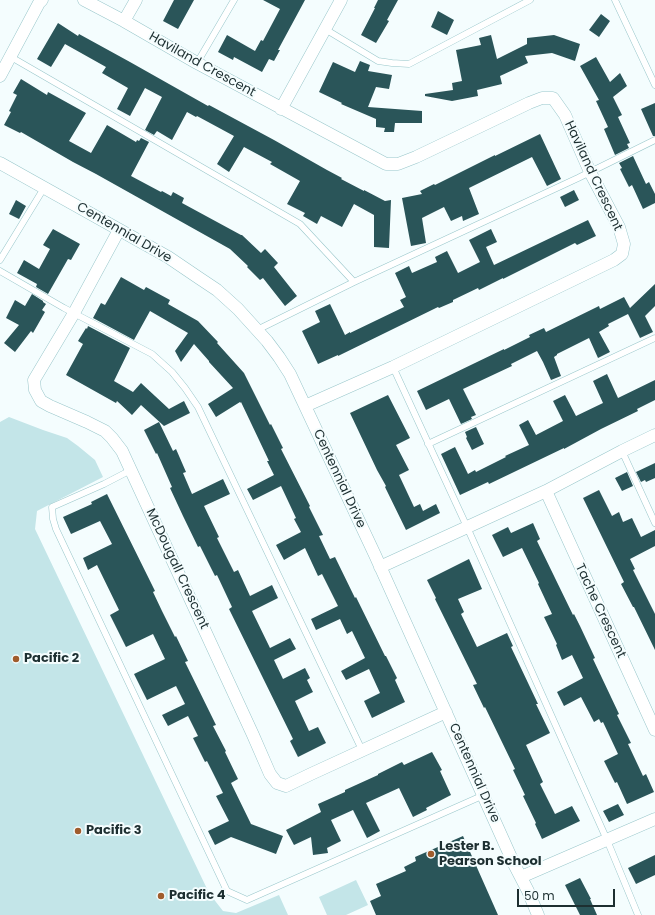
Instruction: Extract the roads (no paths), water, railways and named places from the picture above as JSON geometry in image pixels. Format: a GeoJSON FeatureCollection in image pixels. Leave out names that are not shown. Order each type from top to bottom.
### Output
{"type":"FeatureCollection","features":[{"type":"Feature","properties":{"kind":"street"},"geometry":{"type":"LineString","coordinates":[[0,76],[42,0]]}},
{"type":"Feature","properties":{"kind":"street","name":"Haviland Crescent"},"geometry":{"type":"LineString","coordinates":[[84,0],[281,109],[386,164],[398,164],[416,157],[542,98],[553,98],[565,115],[590,172],[619,227],[624,244],[622,254],[614,260],[393,367],[306,406]]}},
{"type":"Feature","properties":{"kind":"street"},"geometry":{"type":"LineString","coordinates":[[124,21],[136,0]]}},
{"type":"Feature","properties":{"kind":"street"},"geometry":{"type":"LineString","coordinates":[[281,109],[341,0]]}},
{"type":"Feature","properties":{"kind":"street","name":"Centennial Drive"},"geometry":{"type":"LineString","coordinates":[[0,162],[168,257],[217,290],[238,309],[267,341],[290,374],[306,406],[538,915]]}},
{"type":"Feature","properties":{"kind":"street","name":"McDougall Crescent"},"geometry":{"type":"LineString","coordinates":[[119,230],[74,313],[34,380],[36,390],[41,401],[105,431],[122,451],[254,735],[270,774],[277,783],[286,786],[446,712]]}},
{"type":"Feature","properties":{"kind":"street"},"geometry":{"type":"LineString","coordinates":[[380,567],[546,491],[655,435]]}},
{"type":"Feature","properties":{"kind":"street","name":"Tache Crescent"},"geometry":{"type":"LineString","coordinates":[[546,491],[655,730]]}},
{"type":"Feature","properties":{"kind":"street"},"geometry":{"type":"LineString","coordinates":[[521,877],[655,819]]}},
{"type":"Feature","properties":{"kind":"lane"},"geometry":{"type":"LineString","coordinates":[[197,63],[234,0]]}},
{"type":"Feature","properties":{"kind":"lane"},"geometry":{"type":"LineString","coordinates":[[325,29],[378,61],[409,64],[530,0]]}},
{"type":"Feature","properties":{"kind":"lane"},"geometry":{"type":"LineString","coordinates":[[615,0],[655,84]]}},
{"type":"Feature","properties":{"kind":"lane"},"geometry":{"type":"LineString","coordinates":[[11,57],[300,224],[354,282]]}},
{"type":"Feature","properties":{"kind":"lane"},"geometry":{"type":"LineString","coordinates":[[257,330],[354,282],[590,172],[655,140]]}},
{"type":"Feature","properties":{"kind":"lane"},"geometry":{"type":"LineString","coordinates":[[0,260],[44,188]]}},
{"type":"Feature","properties":{"kind":"lane"},"geometry":{"type":"LineString","coordinates":[[0,271],[74,313],[152,354],[172,372],[185,388],[198,408],[362,750]]}},
{"type":"Feature","properties":{"kind":"lane"},"geometry":{"type":"LineString","coordinates":[[428,444],[655,338]]}},
{"type":"Feature","properties":{"kind":"lane"},"geometry":{"type":"LineString","coordinates":[[393,367],[467,527],[607,840],[638,915]]}},
{"type":"Feature","properties":{"kind":"lane"},"geometry":{"type":"LineString","coordinates":[[622,451],[655,523]]}},
{"type":"Feature","properties":{"kind":"lane"},"geometry":{"type":"LineString","coordinates":[[131,470],[104,484],[52,507],[53,519],[227,891],[246,900],[484,795]]}},
{"type":"Feature","properties":{"kind":"place","name":"Pacific 2"},"geometry":{"type":"Point","coordinates":[16,659]}},
{"type":"Feature","properties":{"kind":"place","name":"Pacific 3"},"geometry":{"type":"Point","coordinates":[78,831]}},
{"type":"Feature","properties":{"kind":"place","name":"Lester B. Pearson School"},"geometry":{"type":"Point","coordinates":[431,854]}},
{"type":"Feature","properties":{"kind":"place","name":"Pacific 4"},"geometry":{"type":"Point","coordinates":[161,896]}}]}
